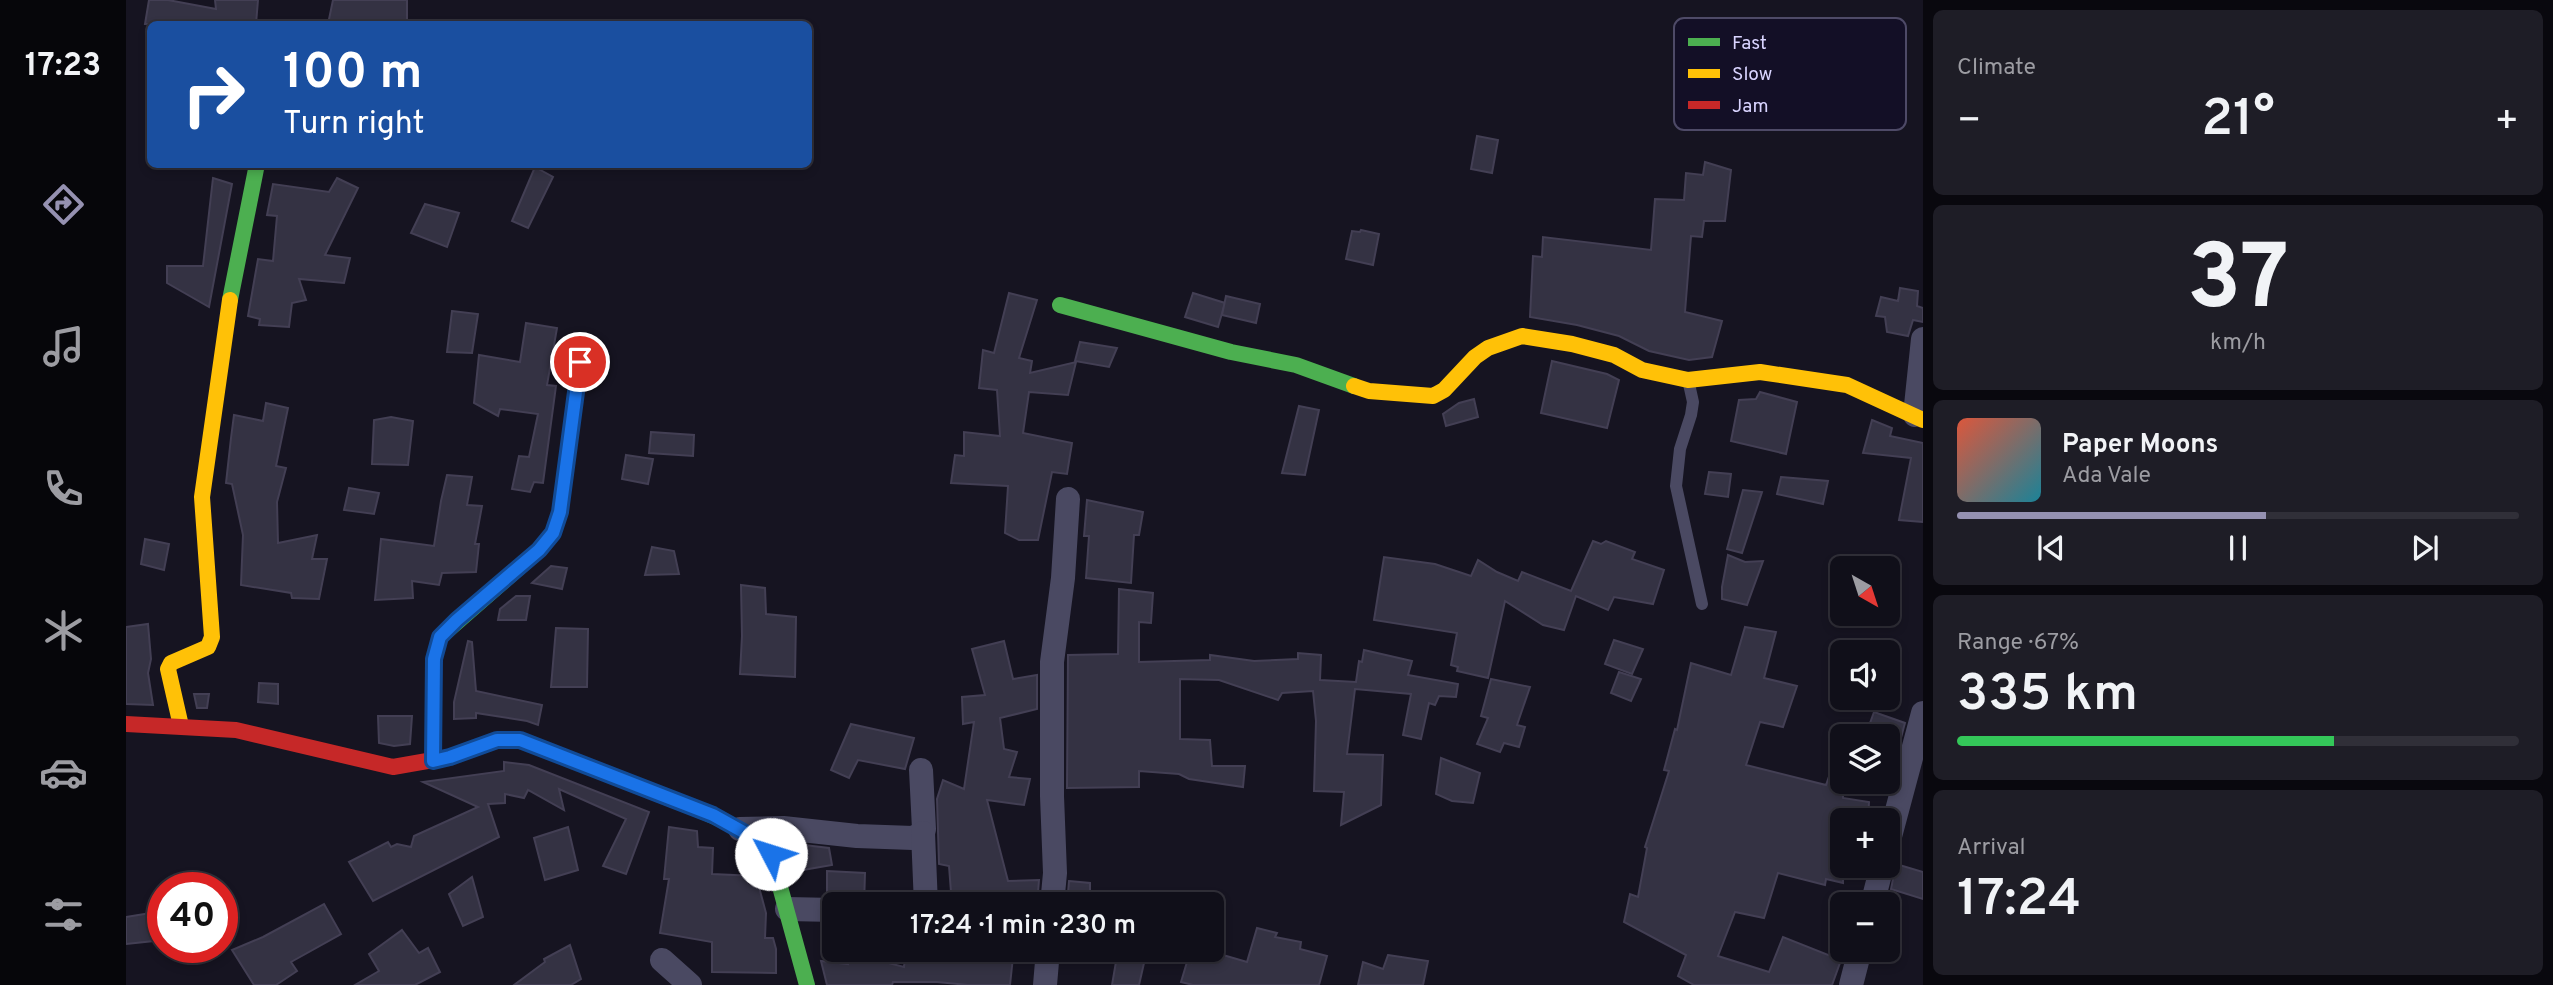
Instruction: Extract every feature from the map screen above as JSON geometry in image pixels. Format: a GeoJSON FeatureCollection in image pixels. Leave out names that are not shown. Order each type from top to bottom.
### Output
{"type":"FeatureCollection","features":[{"type":"Feature","properties":{"kind":"street"},"geometry":{"type":"LineString","coordinates":[[181,726],[168,669],[171,663],[208,647],[212,638],[202,497],[234,275],[256,168]]}},
{"type":"Feature","properties":{"kind":"street"},"geometry":{"type":"LineString","coordinates":[[1059,305],[1231,352],[1296,365],[1369,391],[1433,396],[1444,390],[1475,357],[1488,348],[1522,336],[1572,344],[1614,355],[1642,370],[1688,380],[1760,372],[1847,385],[1919,417],[1923,339]]}},
{"type":"Feature","properties":{"kind":"street"},"geometry":{"type":"LineString","coordinates":[[433,761],[434,659],[440,637],[539,550],[553,533],[560,512],[580,362]]}},
{"type":"Feature","properties":{"kind":"street"},"geometry":{"type":"LineString","coordinates":[[1053,892],[1052,662],[1063,578],[1068,499]]}},
{"type":"Feature","properties":{"kind":"street"},"geometry":{"type":"LineString","coordinates":[[1898,808],[1923,713]]}},
{"type":"Feature","properties":{"kind":"street"},"geometry":{"type":"LineString","coordinates":[[126,724],[236,730],[393,766],[450,757],[497,740],[520,740],[713,815],[756,839],[771,854],[807,985]]}},
{"type":"Feature","properties":{"kind":"street"},"geometry":{"type":"LineString","coordinates":[[921,770],[925,892]]}},
{"type":"Feature","properties":{"kind":"street"},"geometry":{"type":"LineString","coordinates":[[740,829],[771,827],[857,836],[913,838],[923,832]]}},
{"type":"Feature","properties":{"kind":"street"},"geometry":{"type":"LineString","coordinates":[[788,909],[822,910]]}},
{"type":"Feature","properties":{"kind":"street"},"geometry":{"type":"LineString","coordinates":[[662,960],[690,985]]}},
{"type":"Feature","properties":{"kind":"street"},"geometry":{"type":"LineString","coordinates":[[1045,985],[1047,962]]}},
{"type":"Feature","properties":{"kind":"street"},"geometry":{"type":"LineString","coordinates":[[1851,985],[1857,962]]}},
{"type":"Feature","properties":{"kind":"lane"},"geometry":{"type":"LineString","coordinates":[[1688,380],[1693,402],[1680,449],[1676,486],[1702,604]]}},
{"type":"Feature","properties":{"kind":"building"},"geometry":{"type":"Polygon","coordinates":[[[149,0],[168,0],[216,9],[215,0],[258,0],[256,21],[147,21],[145,24],[149,0]]]}},
{"type":"Feature","properties":{"kind":"building"},"geometry":{"type":"Polygon","coordinates":[[[333,0],[407,0],[407,21],[329,21],[333,0]]]}},
{"type":"Feature","properties":{"kind":"building"},"geometry":{"type":"Polygon","coordinates":[[[1477,136],[1498,140],[1492,173],[1471,169],[1477,136]]]}},
{"type":"Feature","properties":{"kind":"building"},"geometry":{"type":"Polygon","coordinates":[[[1705,162],[1731,170],[1725,221],[1704,221],[1702,237],[1691,236],[1685,312],[1722,321],[1712,357],[1689,360],[1649,351],[1619,336],[1530,317],[1533,256],[1542,257],[1543,237],[1651,250],[1655,199],[1684,200],[1686,173],[1703,175],[1705,162]]]}},
{"type":"Feature","properties":{"kind":"building"},"geometry":{"type":"Polygon","coordinates":[[[535,168],[553,177],[528,228],[512,221],[535,168]]]}},
{"type":"Feature","properties":{"kind":"building"},"geometry":{"type":"Polygon","coordinates":[[[213,178],[232,184],[209,307],[167,283],[167,266],[203,266],[213,178]]]}},
{"type":"Feature","properties":{"kind":"building"},"geometry":{"type":"Polygon","coordinates":[[[337,178],[358,188],[325,255],[350,258],[344,283],[299,279],[306,300],[292,303],[289,327],[259,325],[260,319],[248,316],[258,259],[273,261],[277,216],[267,215],[273,184],[329,192],[337,178]]]}},
{"type":"Feature","properties":{"kind":"building"},"geometry":{"type":"Polygon","coordinates":[[[425,204],[459,213],[447,247],[411,233],[425,204]]]}},
{"type":"Feature","properties":{"kind":"building"},"geometry":{"type":"Polygon","coordinates":[[[1352,231],[1379,234],[1373,265],[1346,259],[1352,231]]]}},
{"type":"Feature","properties":{"kind":"building"},"geometry":{"type":"Polygon","coordinates":[[[1900,288],[1918,291],[1917,306],[1923,308],[1923,322],[1913,320],[1908,336],[1887,332],[1885,317],[1876,316],[1881,297],[1898,301],[1900,288]]]}},
{"type":"Feature","properties":{"kind":"building"},"geometry":{"type":"Polygon","coordinates":[[[1009,293],[1037,300],[1019,358],[1032,361],[1030,373],[1076,362],[1068,395],[1029,392],[1023,433],[1072,443],[1067,474],[1052,472],[1038,540],[1019,540],[1005,533],[1008,486],[951,483],[955,455],[964,456],[964,432],[1000,436],[997,390],[979,388],[983,350],[994,353],[1009,293]]]}},
{"type":"Feature","properties":{"kind":"building"},"geometry":{"type":"Polygon","coordinates":[[[1193,293],[1225,303],[1218,327],[1185,317],[1193,293]]]}},
{"type":"Feature","properties":{"kind":"building"},"geometry":{"type":"Polygon","coordinates":[[[1226,296],[1260,304],[1256,323],[1222,315],[1226,296]]]}},
{"type":"Feature","properties":{"kind":"building"},"geometry":{"type":"Polygon","coordinates":[[[452,311],[478,314],[472,353],[447,352],[452,311]]]}},
{"type":"Feature","properties":{"kind":"building"},"geometry":{"type":"Polygon","coordinates":[[[526,323],[557,328],[547,385],[556,386],[543,483],[534,482],[530,492],[512,489],[519,456],[529,457],[538,414],[500,409],[498,416],[474,403],[479,355],[520,362],[526,323]]]}},
{"type":"Feature","properties":{"kind":"building"},"geometry":{"type":"Polygon","coordinates":[[[1080,342],[1117,348],[1109,367],[1075,361],[1080,342]]]}},
{"type":"Feature","properties":{"kind":"building"},"geometry":{"type":"Polygon","coordinates":[[[1552,361],[1607,374],[1619,380],[1607,428],[1541,413],[1552,361]]]}},
{"type":"Feature","properties":{"kind":"building"},"geometry":{"type":"Polygon","coordinates":[[[1760,392],[1797,402],[1786,454],[1731,441],[1739,400],[1756,399],[1760,392]]]}},
{"type":"Feature","properties":{"kind":"building"},"geometry":{"type":"Polygon","coordinates":[[[1474,399],[1478,417],[1446,426],[1443,414],[1459,403],[1474,399]]]}},
{"type":"Feature","properties":{"kind":"building"},"geometry":{"type":"Polygon","coordinates":[[[266,403],[288,408],[276,466],[286,468],[277,502],[278,543],[317,535],[312,559],[327,559],[319,599],[292,598],[291,593],[241,585],[243,535],[232,484],[226,483],[234,415],[263,421],[266,403]]]}},
{"type":"Feature","properties":{"kind":"building"},"geometry":{"type":"Polygon","coordinates":[[[1299,406],[1319,410],[1305,475],[1282,473],[1299,406]]]}},
{"type":"Feature","properties":{"kind":"building"},"geometry":{"type":"Polygon","coordinates":[[[391,417],[413,421],[408,465],[372,464],[374,420],[391,417]]]}},
{"type":"Feature","properties":{"kind":"building"},"geometry":{"type":"Polygon","coordinates":[[[1872,420],[1892,428],[1890,436],[1923,443],[1923,522],[1899,520],[1911,458],[1863,453],[1872,420]]]}},
{"type":"Feature","properties":{"kind":"building"},"geometry":{"type":"Polygon","coordinates":[[[651,432],[694,435],[693,456],[649,453],[651,432]]]}},
{"type":"Feature","properties":{"kind":"building"},"geometry":{"type":"Polygon","coordinates":[[[626,455],[653,459],[648,484],[622,479],[626,455]]]}},
{"type":"Feature","properties":{"kind":"building"},"geometry":{"type":"Polygon","coordinates":[[[1709,472],[1731,474],[1728,497],[1705,494],[1709,472]]]}},
{"type":"Feature","properties":{"kind":"building"},"geometry":{"type":"Polygon","coordinates":[[[447,475],[472,477],[467,505],[482,506],[475,544],[479,544],[476,572],[442,573],[439,585],[412,581],[413,598],[375,600],[381,539],[434,546],[447,475]]]}},
{"type":"Feature","properties":{"kind":"building"},"geometry":{"type":"Polygon","coordinates":[[[1781,477],[1828,481],[1823,504],[1777,494],[1781,477]]]}},
{"type":"Feature","properties":{"kind":"building"},"geometry":{"type":"Polygon","coordinates":[[[349,488],[379,493],[374,514],[344,510],[349,488]]]}},
{"type":"Feature","properties":{"kind":"building"},"geometry":{"type":"Polygon","coordinates":[[[1743,490],[1762,492],[1742,553],[1727,549],[1743,490]]]}},
{"type":"Feature","properties":{"kind":"building"},"geometry":{"type":"Polygon","coordinates":[[[1087,500],[1143,512],[1139,535],[1134,535],[1131,583],[1086,578],[1089,536],[1084,536],[1087,500]]]}},
{"type":"Feature","properties":{"kind":"building"},"geometry":{"type":"Polygon","coordinates":[[[145,539],[169,544],[164,570],[141,564],[145,539]]]}},
{"type":"Feature","properties":{"kind":"building"},"geometry":{"type":"Polygon","coordinates":[[[1593,541],[1601,544],[1606,541],[1635,552],[1632,559],[1664,570],[1653,604],[1614,597],[1608,610],[1576,596],[1564,630],[1543,625],[1505,601],[1488,678],[1457,671],[1458,667],[1451,665],[1457,633],[1374,620],[1384,557],[1435,564],[1471,576],[1478,560],[1518,581],[1522,572],[1571,591],[1593,541]]]}},
{"type":"Feature","properties":{"kind":"building"},"geometry":{"type":"Polygon","coordinates":[[[652,547],[674,551],[679,574],[645,575],[652,547]]]}},
{"type":"Feature","properties":{"kind":"building"},"geometry":{"type":"Polygon","coordinates":[[[1728,555],[1745,562],[1763,561],[1747,605],[1722,599],[1728,555]]]}},
{"type":"Feature","properties":{"kind":"building"},"geometry":{"type":"Polygon","coordinates":[[[551,566],[567,568],[562,589],[532,583],[551,566]]]}},
{"type":"Feature","properties":{"kind":"building"},"geometry":{"type":"Polygon","coordinates":[[[741,585],[765,588],[766,614],[796,617],[795,677],[740,674],[741,585]]]}},
{"type":"Feature","properties":{"kind":"building"},"geometry":{"type":"Polygon","coordinates":[[[1119,589],[1153,593],[1151,623],[1139,622],[1139,662],[1210,660],[1210,655],[1254,661],[1298,659],[1298,653],[1321,655],[1320,680],[1356,682],[1359,661],[1362,662],[1364,650],[1412,661],[1408,675],[1458,684],[1456,697],[1439,696],[1435,705],[1429,703],[1421,739],[1403,735],[1411,694],[1355,689],[1347,754],[1383,755],[1381,805],[1341,825],[1344,792],[1314,791],[1316,721],[1313,691],[1282,693],[1278,700],[1219,680],[1180,679],[1180,739],[1210,740],[1212,766],[1245,766],[1243,787],[1189,779],[1179,774],[1139,771],[1139,787],[1067,788],[1068,655],[1118,654],[1119,589]]]}},
{"type":"Feature","properties":{"kind":"building"},"geometry":{"type":"Polygon","coordinates":[[[516,596],[530,596],[526,620],[498,620],[500,609],[516,596]]]}},
{"type":"Feature","properties":{"kind":"building"},"geometry":{"type":"Polygon","coordinates":[[[148,624],[151,659],[148,673],[153,705],[126,704],[126,627],[148,624]]]}},
{"type":"Feature","properties":{"kind":"building"},"geometry":{"type":"Polygon","coordinates":[[[1745,627],[1776,632],[1764,678],[1797,686],[1783,727],[1760,722],[1746,765],[1826,785],[1830,774],[1830,794],[1843,794],[1843,798],[1869,802],[1869,808],[1830,808],[1830,878],[1843,878],[1843,883],[1826,879],[1825,885],[1778,873],[1764,918],[1735,912],[1718,956],[1769,972],[1783,937],[1830,956],[1830,962],[1840,962],[1832,985],[1694,985],[1678,976],[1686,955],[1624,922],[1630,894],[1638,897],[1647,848],[1645,847],[1669,771],[1664,770],[1675,729],[1677,730],[1691,663],[1731,675],[1745,627]]]}},
{"type":"Feature","properties":{"kind":"building"},"geometry":{"type":"Polygon","coordinates":[[[556,628],[588,629],[587,687],[551,687],[556,628]]]}},
{"type":"Feature","properties":{"kind":"building"},"geometry":{"type":"Polygon","coordinates":[[[1614,640],[1643,649],[1632,674],[1605,664],[1614,640]]]}},
{"type":"Feature","properties":{"kind":"building"},"geometry":{"type":"Polygon","coordinates":[[[468,641],[472,642],[476,691],[542,705],[538,725],[476,713],[476,718],[454,719],[454,702],[468,641]]]}},
{"type":"Feature","properties":{"kind":"building"},"geometry":{"type":"Polygon","coordinates":[[[1004,641],[1013,679],[1037,675],[1037,709],[1000,718],[1004,749],[1017,752],[1009,777],[1030,779],[1024,805],[987,800],[1008,881],[1039,880],[1038,892],[951,892],[949,866],[939,864],[937,799],[943,780],[964,789],[974,722],[963,724],[962,697],[985,695],[972,649],[1004,641]]]}},
{"type":"Feature","properties":{"kind":"building"},"geometry":{"type":"Polygon","coordinates":[[[1619,672],[1641,679],[1631,701],[1611,693],[1619,672]]]}},
{"type":"Feature","properties":{"kind":"building"},"geometry":{"type":"Polygon","coordinates":[[[1491,679],[1530,687],[1517,725],[1525,727],[1519,747],[1504,743],[1500,752],[1477,744],[1488,718],[1481,716],[1491,679]]]}},
{"type":"Feature","properties":{"kind":"building"},"geometry":{"type":"Polygon","coordinates":[[[259,683],[278,684],[278,704],[258,702],[259,683]]]}},
{"type":"Feature","properties":{"kind":"building"},"geometry":{"type":"Polygon","coordinates":[[[194,694],[209,694],[207,708],[197,708],[194,694]]]}},
{"type":"Feature","properties":{"kind":"building"},"geometry":{"type":"Polygon","coordinates":[[[1874,712],[1905,723],[1900,742],[1900,724],[1870,724],[1874,712]]]}},
{"type":"Feature","properties":{"kind":"building"},"geometry":{"type":"Polygon","coordinates":[[[378,716],[412,716],[410,744],[394,746],[379,743],[378,716]]]}},
{"type":"Feature","properties":{"kind":"building"},"geometry":{"type":"Polygon","coordinates":[[[851,724],[914,738],[905,769],[858,760],[849,778],[831,770],[851,724]]]}},
{"type":"Feature","properties":{"kind":"building"},"geometry":{"type":"Polygon","coordinates":[[[1441,758],[1480,773],[1473,803],[1452,801],[1436,794],[1441,758]]]}},
{"type":"Feature","properties":{"kind":"building"},"geometry":{"type":"Polygon","coordinates":[[[504,762],[529,765],[649,812],[626,874],[603,866],[626,819],[559,789],[564,810],[528,790],[524,798],[505,794],[505,803],[488,804],[499,837],[373,901],[349,862],[388,842],[391,847],[397,844],[411,847],[414,836],[478,807],[423,782],[504,771],[504,762]]]}},
{"type":"Feature","properties":{"kind":"building"},"geometry":{"type":"Polygon","coordinates":[[[568,827],[578,870],[545,880],[534,838],[568,827]]]}},
{"type":"Feature","properties":{"kind":"building"},"geometry":{"type":"Polygon","coordinates":[[[669,827],[697,831],[698,847],[713,848],[712,874],[756,876],[766,913],[765,938],[773,938],[776,949],[776,973],[712,972],[712,942],[660,933],[669,879],[664,879],[669,827]]]}},
{"type":"Feature","properties":{"kind":"building"},"geometry":{"type":"Polygon","coordinates":[[[787,843],[829,848],[832,865],[797,871],[787,843]]]}},
{"type":"Feature","properties":{"kind":"building"},"geometry":{"type":"Polygon","coordinates":[[[1900,865],[1923,872],[1923,899],[1891,889],[1893,878],[1900,878],[1900,865]]]}},
{"type":"Feature","properties":{"kind":"building"},"geometry":{"type":"Polygon","coordinates":[[[827,871],[865,873],[864,892],[827,892],[827,871]]]}},
{"type":"Feature","properties":{"kind":"building"},"geometry":{"type":"Polygon","coordinates":[[[472,877],[483,917],[463,926],[449,894],[472,877]]]}},
{"type":"Feature","properties":{"kind":"building"},"geometry":{"type":"Polygon","coordinates":[[[1069,881],[1090,883],[1090,892],[1068,892],[1069,881]]]}},
{"type":"Feature","properties":{"kind":"building"},"geometry":{"type":"Polygon","coordinates":[[[324,904],[341,934],[291,962],[297,971],[276,985],[254,985],[238,960],[238,947],[324,904]]]}},
{"type":"Feature","properties":{"kind":"building"},"geometry":{"type":"Polygon","coordinates":[[[147,914],[147,942],[126,944],[126,917],[147,914]]]}},
{"type":"Feature","properties":{"kind":"building"},"geometry":{"type":"Polygon","coordinates":[[[1257,928],[1277,933],[1275,937],[1301,942],[1300,949],[1327,956],[1319,985],[1193,985],[1181,982],[1187,962],[1224,962],[1224,955],[1247,962],[1257,928]]]}},
{"type":"Feature","properties":{"kind":"building"},"geometry":{"type":"Polygon","coordinates":[[[402,930],[419,953],[428,948],[440,972],[415,985],[355,985],[379,971],[369,954],[402,930]]]}},
{"type":"Feature","properties":{"kind":"building"},"geometry":{"type":"Polygon","coordinates":[[[570,945],[581,979],[571,985],[514,985],[545,962],[544,959],[570,945]]]}},
{"type":"Feature","properties":{"kind":"building"},"geometry":{"type":"Polygon","coordinates":[[[1388,955],[1428,961],[1423,985],[1358,985],[1363,962],[1383,969],[1388,955]]]}},
{"type":"Feature","properties":{"kind":"building"},"geometry":{"type":"Polygon","coordinates":[[[821,961],[848,964],[885,962],[904,967],[905,962],[1012,962],[1010,985],[893,982],[892,985],[827,985],[821,961]]]}},
{"type":"Feature","properties":{"kind":"building"},"geometry":{"type":"Polygon","coordinates":[[[1116,962],[1144,962],[1139,985],[1112,985],[1116,962]]]}},
{"type":"Feature","properties":{"kind":"traffic: fast"},"geometry":{"type":"LineString","coordinates":[[230,300],[256,168]]}},
{"type":"Feature","properties":{"kind":"traffic: fast"},"geometry":{"type":"LineString","coordinates":[[1060,305],[1231,352],[1296,365],[1354,386]]}},
{"type":"Feature","properties":{"kind":"traffic: fast"},"geometry":{"type":"LineString","coordinates":[[433,761],[434,659],[440,637],[539,550],[553,533],[560,512],[580,362]]}},
{"type":"Feature","properties":{"kind":"traffic: fast"},"geometry":{"type":"LineString","coordinates":[[676,801],[739,829],[771,854],[807,985]]}},
{"type":"Feature","properties":{"kind":"traffic: slow"},"geometry":{"type":"LineString","coordinates":[[181,726],[168,669],[171,663],[208,647],[212,637],[202,497],[230,300]]}},
{"type":"Feature","properties":{"kind":"traffic: slow"},"geometry":{"type":"LineString","coordinates":[[1354,386],[1369,391],[1433,396],[1444,390],[1475,357],[1488,348],[1522,336],[1572,344],[1614,355],[1642,370],[1688,380],[1760,372],[1847,385],[1923,420]]}},
{"type":"Feature","properties":{"kind":"traffic: jam"},"geometry":{"type":"LineString","coordinates":[[126,724],[236,730],[393,767],[450,757],[497,740],[520,740],[676,801]]}},
{"type":"Feature","properties":{"kind":"route"},"geometry":{"type":"LineString","coordinates":[[580,362],[560,512],[553,533],[539,550],[440,637],[434,659],[433,761],[497,740],[520,740],[713,815],[756,839],[771,854]]}}]}
